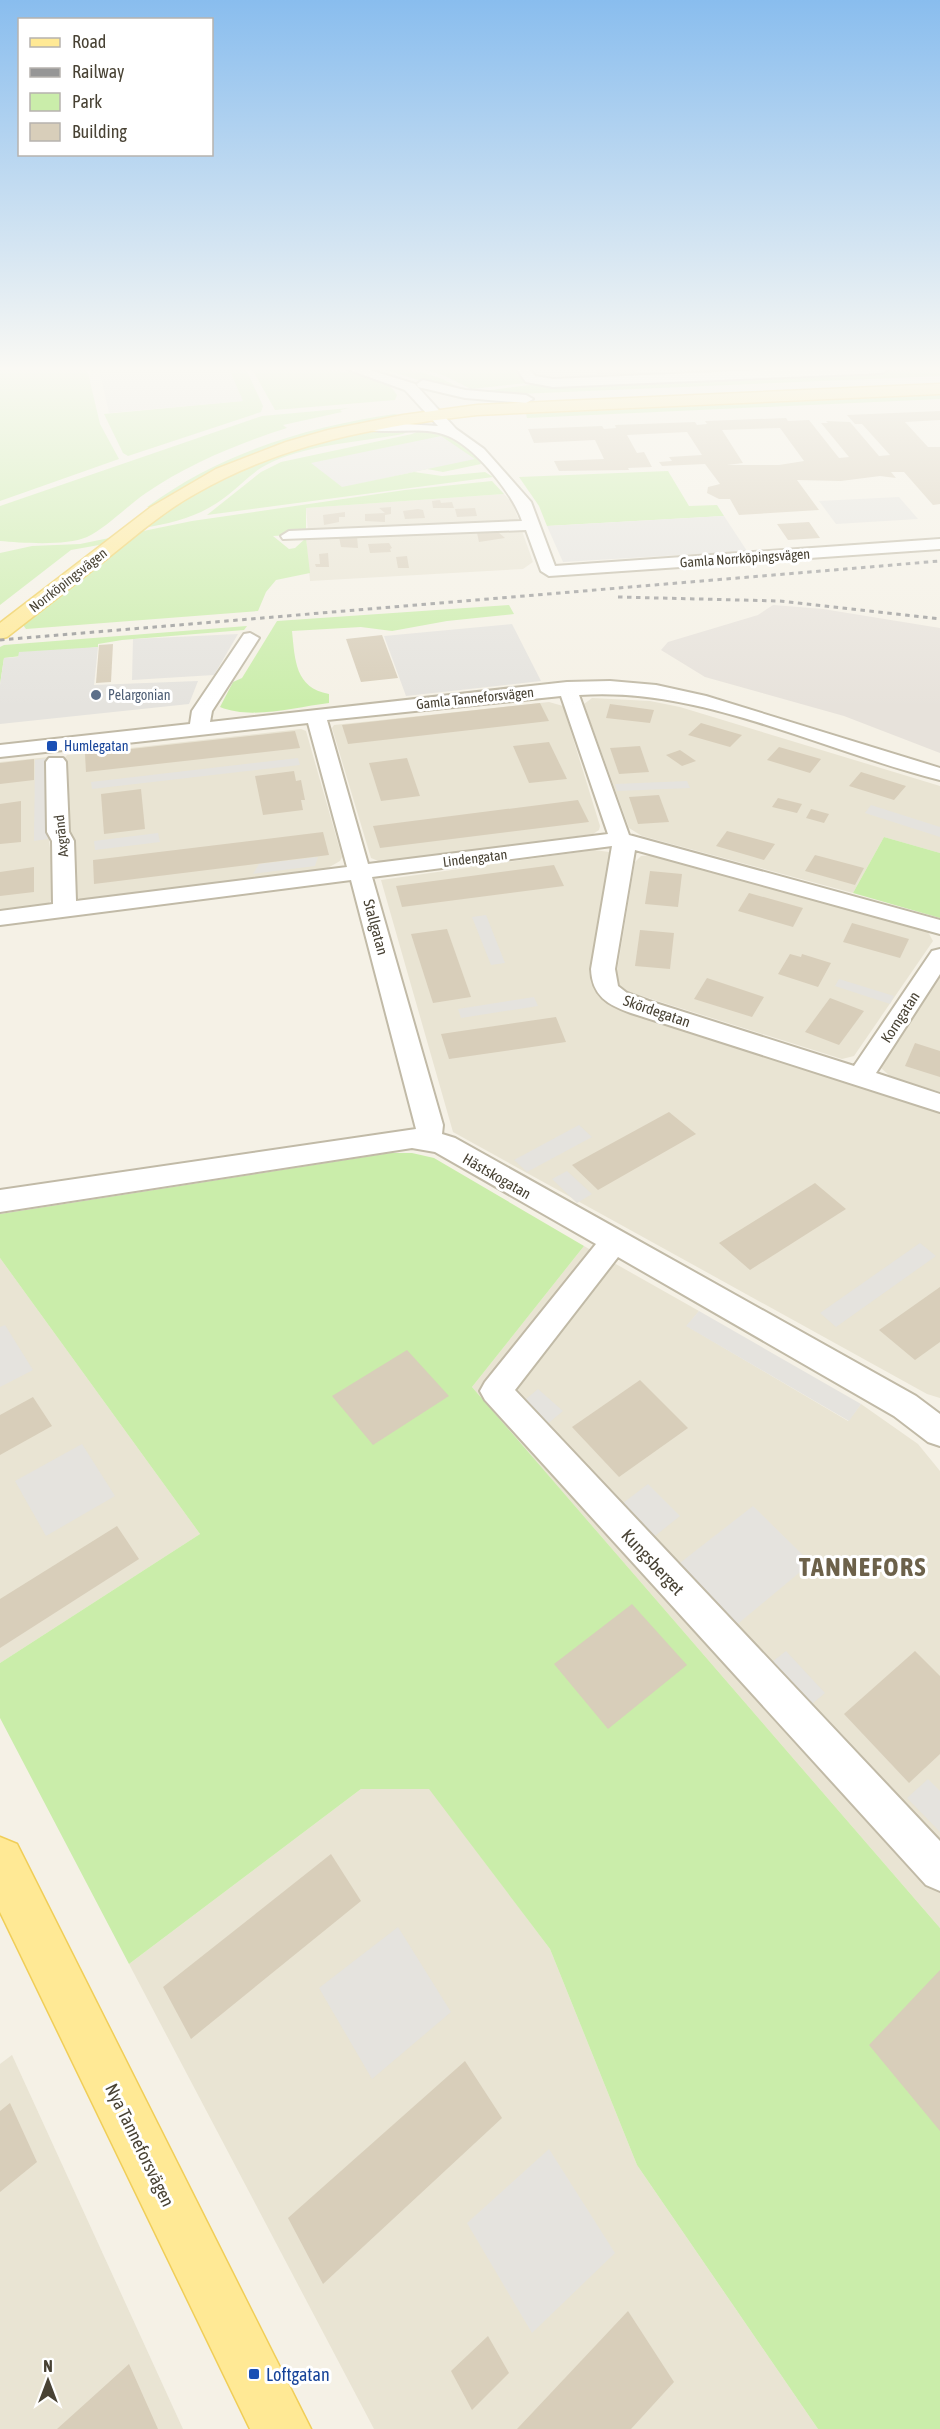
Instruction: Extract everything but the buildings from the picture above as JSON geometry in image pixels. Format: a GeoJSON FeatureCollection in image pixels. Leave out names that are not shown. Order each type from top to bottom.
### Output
{"type":"FeatureCollection","features":[{"type":"Feature","properties":{"kind":"main road","name":"Norrköpingsvägen"},"geometry":{"type":"LineString","coordinates":[[0,614],[174,482]]}},
{"type":"Feature","properties":{"kind":"main road","name":"Norrköpingsvägen"},"geometry":{"type":"LineString","coordinates":[[0,633],[139,524],[189,490],[206,482]]}},
{"type":"Feature","properties":{"kind":"main road","name":"Nya Tanneforsvägen"},"geometry":{"type":"LineString","coordinates":[[0,1861],[281,2429]]}},
{"type":"Feature","properties":{"kind":"street"},"geometry":{"type":"LineString","coordinates":[[289,537],[531,525],[519,495],[507,482]]}},
{"type":"Feature","properties":{"kind":"street","name":"Gamla Norrköpingsvägen"},"geometry":{"type":"LineString","coordinates":[[531,525],[549,571],[940,544]]}},
{"type":"Feature","properties":{"kind":"street"},"geometry":{"type":"LineString","coordinates":[[199,729],[202,711],[250,638]]}},
{"type":"Feature","properties":{"kind":"street","name":"Gamla Tanneforsvägen"},"geometry":{"type":"LineString","coordinates":[[0,751],[567,688],[629,688],[677,696],[940,774]]}},
{"type":"Feature","properties":{"kind":"street","name":"Skördegatan"},"geometry":{"type":"LineString","coordinates":[[567,688],[624,850],[603,969],[602,984],[609,993],[640,1006],[940,1103]]}},
{"type":"Feature","properties":{"kind":"street","name":"Stallgatan"},"geometry":{"type":"LineString","coordinates":[[316,716],[430,1125],[428,1139]]}},
{"type":"Feature","properties":{"kind":"street","name":"Axgränd"},"geometry":{"type":"LineString","coordinates":[[56,762],[58,832],[63,841],[65,910]]}},
{"type":"Feature","properties":{"kind":"street","name":"Lindengatan"},"geometry":{"type":"LineString","coordinates":[[0,918],[620,839],[940,927]]}},
{"type":"Feature","properties":{"kind":"street","name":"Korngatan"},"geometry":{"type":"LineString","coordinates":[[860,1077],[940,956]]}},
{"type":"Feature","properties":{"kind":"street","name":"Hästskogatan"},"geometry":{"type":"LineString","coordinates":[[0,1201],[377,1143],[428,1139],[446,1145],[905,1406],[940,1432]]}},
{"type":"Feature","properties":{"kind":"street","name":"Kungsberget"},"geometry":{"type":"LineString","coordinates":[[614,1242],[496,1391],[940,1871]]}},
{"type":"Feature","properties":{"kind":"shaded area"},"geometry":{"type":"Polygon","coordinates":[[[336,482],[364,482],[342,487],[336,482]]]}},
{"type":"Feature","properties":{"kind":"shaded area"},"geometry":{"type":"Polygon","coordinates":[[[504,494],[512,503],[520,523],[308,532],[306,508],[504,494]]]}},
{"type":"Feature","properties":{"kind":"shaded area"},"geometry":{"type":"Polygon","coordinates":[[[899,497],[918,519],[836,524],[819,501],[899,497]]]}},
{"type":"Feature","properties":{"kind":"shaded area"},"geometry":{"type":"Polygon","coordinates":[[[724,516],[747,551],[563,562],[547,526],[724,516]]]}},
{"type":"Feature","properties":{"kind":"shaded area"},"geometry":{"type":"Polygon","coordinates":[[[521,528],[533,562],[523,569],[310,581],[306,538],[521,528]]]}},
{"type":"Feature","properties":{"kind":"shaded area"},"geometry":{"type":"Polygon","coordinates":[[[773,605],[823,609],[940,628],[940,753],[844,716],[705,677],[661,650],[668,642],[758,615],[773,605]]]}},
{"type":"Feature","properties":{"kind":"shaded area"},"geometry":{"type":"Polygon","coordinates":[[[512,624],[541,681],[406,696],[384,636],[512,624]]]}},
{"type":"Feature","properties":{"kind":"shaded area"},"geometry":{"type":"Polygon","coordinates":[[[238,634],[214,675],[132,680],[133,639],[238,634]]]}},
{"type":"Feature","properties":{"kind":"shaded area","name":"Pelargonian"},"geometry":{"type":"Polygon","coordinates":[[[98,647],[94,685],[198,681],[189,704],[0,724],[0,685],[4,658],[18,657],[19,652],[98,647]]]}},
{"type":"Feature","properties":{"kind":"shaded area"},"geometry":{"type":"Polygon","coordinates":[[[592,698],[650,701],[680,707],[940,786],[940,853],[884,837],[853,893],[642,836],[629,828],[584,704],[592,698]]]}},
{"type":"Feature","properties":{"kind":"shaded area"},"geometry":{"type":"Polygon","coordinates":[[[549,702],[563,706],[600,826],[599,830],[593,834],[381,862],[371,858],[332,728],[334,725],[549,702]]]}},
{"type":"Feature","properties":{"kind":"shaded area"},"geometry":{"type":"Polygon","coordinates":[[[301,729],[306,731],[342,857],[340,861],[326,869],[80,899],[74,896],[70,821],[65,821],[63,760],[67,755],[301,729]]]}},
{"type":"Feature","properties":{"kind":"shaded area"},"geometry":{"type":"Polygon","coordinates":[[[49,757],[49,839],[55,895],[48,904],[0,910],[0,762],[49,757]]]}},
{"type":"Feature","properties":{"kind":"shaded area"},"geometry":{"type":"Polygon","coordinates":[[[48,758],[48,839],[34,841],[35,760],[48,758]]]}},
{"type":"Feature","properties":{"kind":"shaded area"},"geometry":{"type":"Polygon","coordinates":[[[298,758],[300,765],[92,789],[91,782],[298,758]]]}},
{"type":"Feature","properties":{"kind":"shaded area"},"geometry":{"type":"Polygon","coordinates":[[[687,781],[690,788],[617,791],[615,784],[687,781]]]}},
{"type":"Feature","properties":{"kind":"shaded area"},"geometry":{"type":"Polygon","coordinates":[[[871,805],[940,827],[940,837],[865,813],[871,805]]]}},
{"type":"Feature","properties":{"kind":"shaded area"},"geometry":{"type":"Polygon","coordinates":[[[158,833],[160,842],[95,850],[94,841],[158,833]]]}},
{"type":"Feature","properties":{"kind":"shaded area"},"geometry":{"type":"Polygon","coordinates":[[[594,850],[609,852],[612,856],[592,982],[604,999],[618,1006],[940,1111],[940,1398],[927,1394],[453,1132],[381,880],[594,850]]]}},
{"type":"Feature","properties":{"kind":"shaded area"},"geometry":{"type":"Polygon","coordinates":[[[656,855],[928,932],[933,941],[854,1056],[842,1059],[626,991],[618,985],[616,977],[635,862],[641,856],[656,855]]]}},
{"type":"Feature","properties":{"kind":"shaded area"},"geometry":{"type":"Polygon","coordinates":[[[318,857],[315,866],[253,874],[259,864],[318,857]]]}},
{"type":"Feature","properties":{"kind":"shaded area"},"geometry":{"type":"Polygon","coordinates":[[[486,915],[505,963],[491,965],[472,917],[486,915]]]}},
{"type":"Feature","properties":{"kind":"shaded area"},"geometry":{"type":"Polygon","coordinates":[[[940,972],[940,1092],[891,1077],[880,1067],[940,972]]]}},
{"type":"Feature","properties":{"kind":"shaded area"},"geometry":{"type":"Polygon","coordinates":[[[839,979],[894,996],[890,1004],[835,986],[839,979]]]}},
{"type":"Feature","properties":{"kind":"shaded area"},"geometry":{"type":"Polygon","coordinates":[[[534,997],[538,1006],[461,1018],[458,1009],[534,997]]]}},
{"type":"Feature","properties":{"kind":"shaded area"},"geometry":{"type":"Polygon","coordinates":[[[579,1125],[592,1137],[527,1172],[514,1160],[579,1125]]]}},
{"type":"Feature","properties":{"kind":"shaded area"},"geometry":{"type":"Polygon","coordinates":[[[567,1171],[592,1194],[577,1203],[552,1179],[567,1171]]]}},
{"type":"Feature","properties":{"kind":"shaded area"},"geometry":{"type":"Polygon","coordinates":[[[920,1243],[936,1256],[836,1327],[820,1313],[920,1243]]]}},
{"type":"Feature","properties":{"kind":"shaded area"},"geometry":{"type":"Polygon","coordinates":[[[584,1246],[699,1311],[687,1326],[848,1421],[861,1404],[918,1444],[940,1471],[940,1928],[472,1387],[584,1246]]]}},
{"type":"Feature","properties":{"kind":"shaded area"},"geometry":{"type":"Polygon","coordinates":[[[0,1258],[200,1534],[0,1663],[0,1258]]]}},
{"type":"Feature","properties":{"kind":"shaded area"},"geometry":{"type":"Polygon","coordinates":[[[699,1311],[861,1404],[849,1421],[686,1326],[699,1311]]]}},
{"type":"Feature","properties":{"kind":"shaded area"},"geometry":{"type":"Polygon","coordinates":[[[5,1325],[33,1370],[0,1387],[0,1327],[5,1325]]]}},
{"type":"Feature","properties":{"kind":"shaded area"},"geometry":{"type":"Polygon","coordinates":[[[538,1389],[563,1411],[545,1426],[520,1404],[538,1389]]]}},
{"type":"Feature","properties":{"kind":"shaded area"},"geometry":{"type":"Polygon","coordinates":[[[82,1444],[115,1496],[46,1536],[15,1481],[82,1444]]]}},
{"type":"Feature","properties":{"kind":"shaded area"},"geometry":{"type":"Polygon","coordinates":[[[648,1484],[680,1516],[655,1536],[623,1503],[648,1484]]]}},
{"type":"Feature","properties":{"kind":"shaded area"},"geometry":{"type":"Polygon","coordinates":[[[753,1506],[811,1563],[734,1627],[676,1566],[753,1506]]]}},
{"type":"Feature","properties":{"kind":"shaded area"},"geometry":{"type":"Polygon","coordinates":[[[786,1651],[825,1693],[807,1708],[768,1665],[786,1651]]]}},
{"type":"Feature","properties":{"kind":"shaded area"},"geometry":{"type":"Polygon","coordinates":[[[928,1779],[940,1791],[940,1832],[907,1798],[928,1779]]]}},
{"type":"Feature","properties":{"kind":"shaded area"},"geometry":{"type":"Polygon","coordinates":[[[429,1788],[550,1949],[637,2165],[818,2429],[374,2429],[129,1964],[361,1789],[429,1788]]]}},
{"type":"Feature","properties":{"kind":"shaded area"},"geometry":{"type":"Polygon","coordinates":[[[398,1927],[451,2012],[372,2079],[319,1988],[398,1927]]]}},
{"type":"Feature","properties":{"kind":"shaded area"},"geometry":{"type":"Polygon","coordinates":[[[12,2055],[183,2429],[0,2429],[0,2064],[12,2055]]]}},
{"type":"Feature","properties":{"kind":"shaded area"},"geometry":{"type":"Polygon","coordinates":[[[549,2149],[615,2253],[532,2333],[467,2223],[549,2149]]]}},
{"type":"Feature","properties":{"kind":"green space"},"geometry":{"type":"Polygon","coordinates":[[[0,482],[53,482],[0,501],[0,482]]]}},
{"type":"Feature","properties":{"kind":"green space"},"geometry":{"type":"Polygon","coordinates":[[[69,482],[161,482],[102,528],[87,537],[68,542],[0,541],[0,506],[69,482]]]}},
{"type":"Feature","properties":{"kind":"green space"},"geometry":{"type":"Polygon","coordinates":[[[185,482],[194,482],[151,507],[147,507],[185,482]]]}},
{"type":"Feature","properties":{"kind":"green space"},"geometry":{"type":"Polygon","coordinates":[[[212,482],[243,482],[218,502],[198,513],[166,524],[143,528],[212,482]]]}},
{"type":"Feature","properties":{"kind":"green space"},"geometry":{"type":"Polygon","coordinates":[[[248,482],[364,482],[342,487],[364,482],[453,482],[207,515],[248,482]]]}},
{"type":"Feature","properties":{"kind":"green space"},"geometry":{"type":"Polygon","coordinates":[[[493,482],[504,494],[306,508],[306,534],[273,536],[289,549],[295,548],[306,538],[310,573],[276,580],[266,592],[258,611],[26,629],[23,625],[127,540],[71,550],[0,605],[0,553],[32,546],[80,544],[192,521],[405,490],[493,482]]]}},
{"type":"Feature","properties":{"kind":"green space"},"geometry":{"type":"Polygon","coordinates":[[[523,482],[675,482],[689,506],[717,505],[724,516],[547,526],[539,506],[523,482]]]}},
{"type":"Feature","properties":{"kind":"green space"},"geometry":{"type":"Polygon","coordinates":[[[509,605],[514,614],[447,621],[392,631],[361,627],[292,631],[296,662],[303,679],[309,686],[329,694],[329,703],[259,713],[232,711],[220,707],[233,682],[242,678],[277,621],[509,605]]]}},
{"type":"Feature","properties":{"kind":"green space"},"geometry":{"type":"Polygon","coordinates":[[[247,626],[244,630],[122,640],[98,644],[98,647],[4,658],[0,684],[0,647],[4,645],[247,626]]]}},
{"type":"Feature","properties":{"kind":"green space"},"geometry":{"type":"Polygon","coordinates":[[[884,837],[940,853],[940,918],[853,893],[884,837]]]}},
{"type":"Feature","properties":{"kind":"green space"},"geometry":{"type":"Polygon","coordinates":[[[390,1153],[412,1153],[434,1158],[584,1246],[472,1387],[940,1928],[940,2429],[818,2429],[637,2165],[550,1949],[429,1789],[361,1789],[129,1964],[0,1718],[0,1663],[200,1534],[0,1258],[0,1214],[390,1153]]]}},
{"type":"Feature","properties":{"kind":"railway"},"geometry":{"type":"LineString","coordinates":[[0,640],[940,561]]}},
{"type":"Feature","properties":{"kind":"railway"},"geometry":{"type":"LineString","coordinates":[[618,597],[780,601],[940,619]]}},
{"type":"Feature","properties":{"kind":"place","name":"Pelargonian"},"geometry":{"type":"Point","coordinates":[96,695]}},
{"type":"Feature","properties":{"kind":"place","name":"Humlegatan"},"geometry":{"type":"Point","coordinates":[52,746]}},
{"type":"Feature","properties":{"kind":"place","name":"Loftgatan"},"geometry":{"type":"Point","coordinates":[254,2374]}},
{"type":"Feature","properties":{"kind":"district","name":"TANNEFORS"},"geometry":{"type":"Point","coordinates":[863,1567]}}]}
